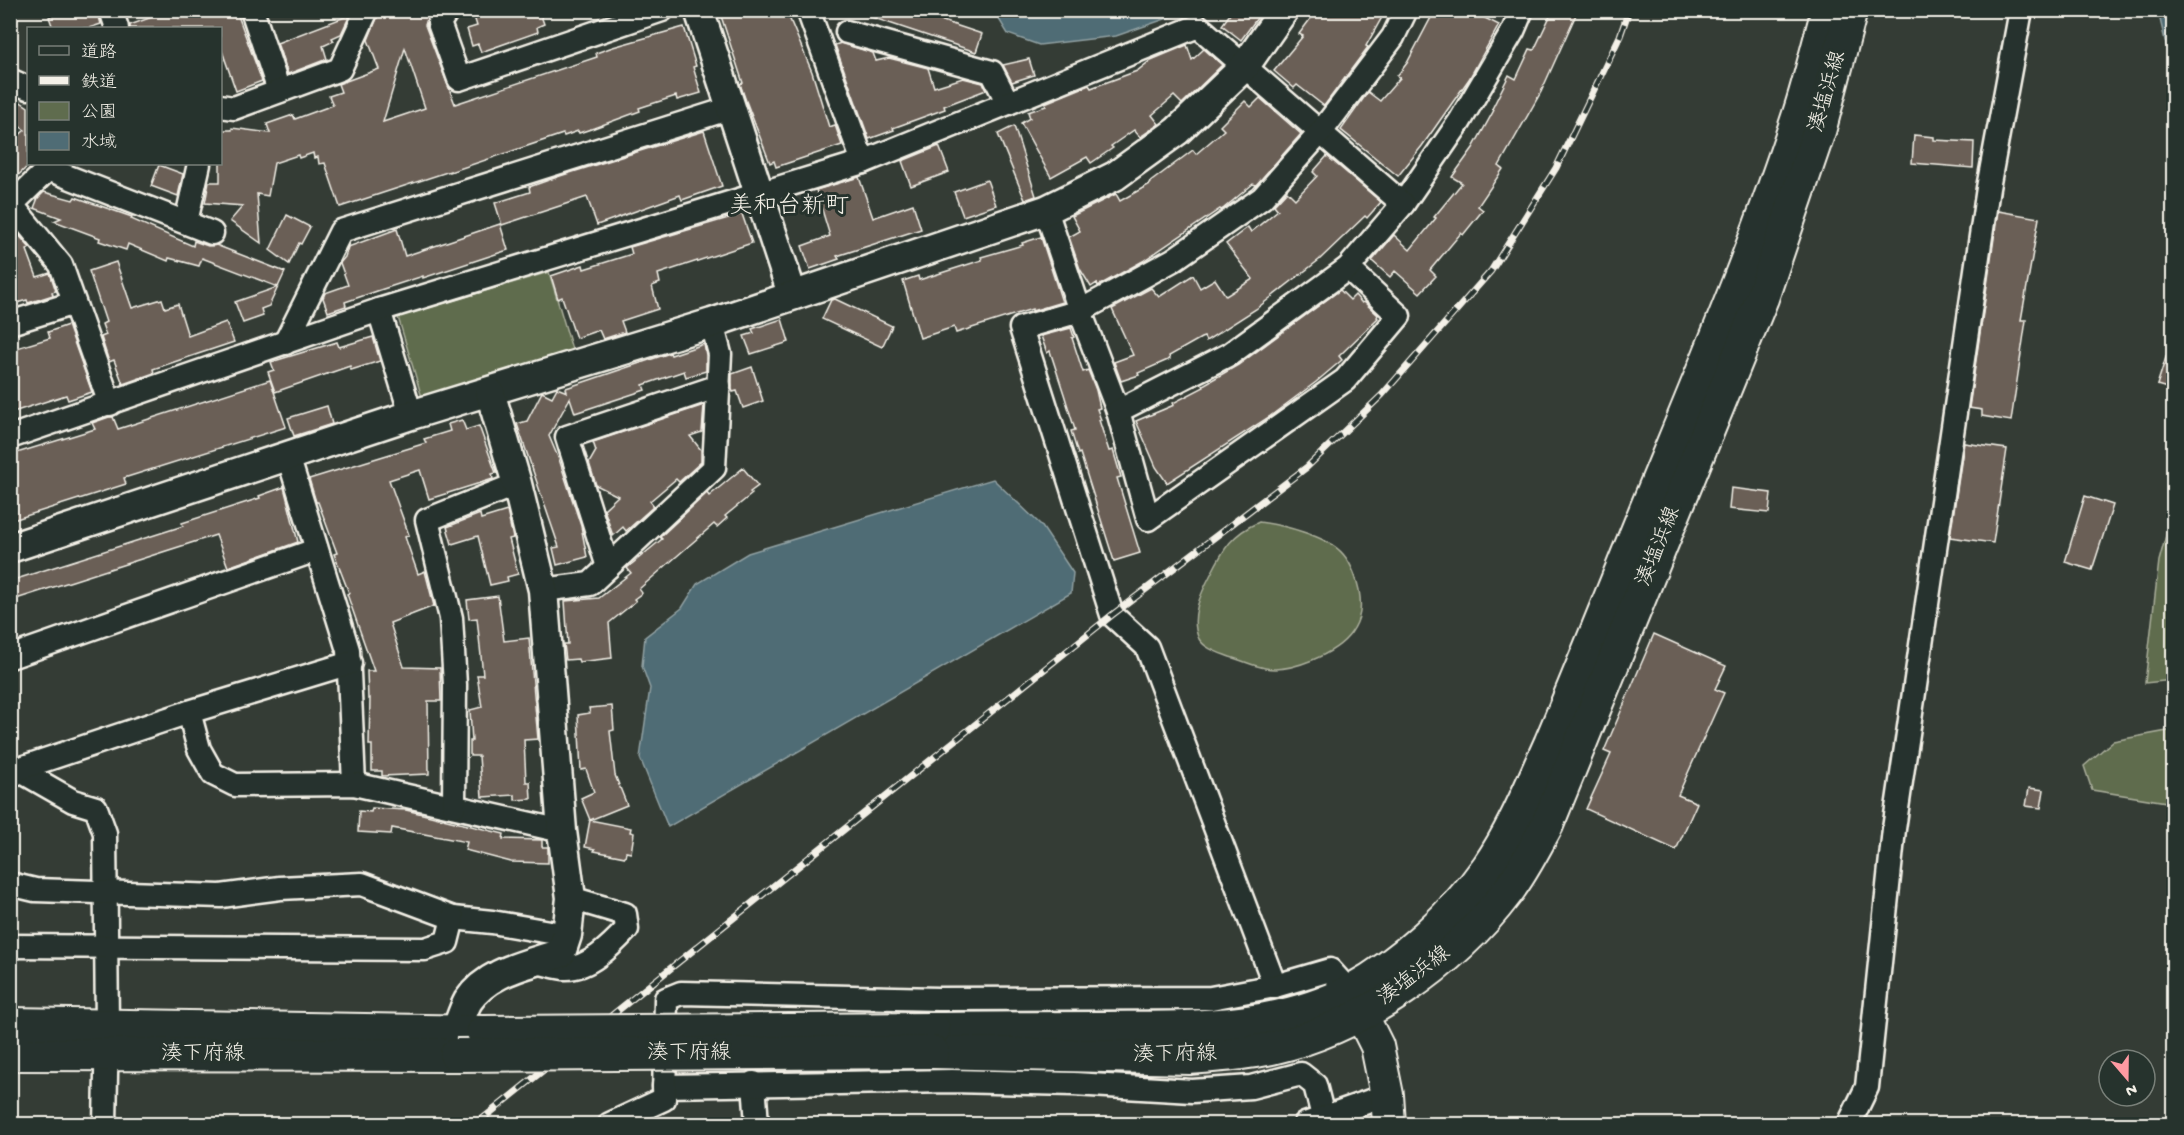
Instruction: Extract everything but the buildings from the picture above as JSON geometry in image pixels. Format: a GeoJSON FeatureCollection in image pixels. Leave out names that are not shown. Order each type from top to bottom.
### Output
{"type":"FeatureCollection","features":[{"type":"Feature","properties":{"kind":"main road","name":"湊塩浜線"},"geometry":{"type":"LineString","coordinates":[[1356,1004],[1394,964],[1425,938],[1468,891],[1488,867],[1519,816],[1573,689],[1763,217],[1800,112],[1827,10]]}},
{"type":"Feature","properties":{"kind":"main road","name":"湊塩浜線"},"geometry":{"type":"LineString","coordinates":[[1356,1004],[1407,986],[1472,933],[1508,891],[1547,825],[1762,298],[1820,128],[1851,10]]}},
{"type":"Feature","properties":{"kind":"main road","name":"湊塩浜線"},"geometry":{"type":"LineString","coordinates":[[1356,1004],[1377,1046],[1388,1110]]}},
{"type":"Feature","properties":{"kind":"main road","name":"湊下府線"},"geometry":{"type":"LineString","coordinates":[[10,1024],[107,1025],[465,1039],[934,1040],[1190,1058],[1221,1056],[1271,1048],[1308,1038],[1356,1004]]}},
{"type":"Feature","properties":{"kind":"main road","name":"湊下府線"},"geometry":{"type":"LineString","coordinates":[[10,1054],[105,1055],[465,1039]]}},
{"type":"Feature","properties":{"kind":"street"},"geometry":{"type":"LineString","coordinates":[[111,10],[117,27]]}},
{"type":"Feature","properties":{"kind":"street"},"geometry":{"type":"LineString","coordinates":[[252,10],[279,91]]}},
{"type":"Feature","properties":{"kind":"street"},"geometry":{"type":"LineString","coordinates":[[222,106],[234,108],[340,69],[367,10]]}},
{"type":"Feature","properties":{"kind":"street"},"geometry":{"type":"LineString","coordinates":[[448,10],[439,22],[459,79],[662,10]]}},
{"type":"Feature","properties":{"kind":"street"},"geometry":{"type":"LineString","coordinates":[[699,10],[792,294]]}},
{"type":"Feature","properties":{"kind":"street"},"geometry":{"type":"LineString","coordinates":[[808,10],[862,162]]}},
{"type":"Feature","properties":{"kind":"street"},"geometry":{"type":"LineString","coordinates":[[10,548],[411,415],[712,323],[792,294],[1046,210],[1115,176],[1177,131],[1245,66],[1284,10]]}},
{"type":"Feature","properties":{"kind":"street"},"geometry":{"type":"LineString","coordinates":[[1275,986],[1147,647],[1112,615],[1021,328],[1080,310],[1173,260],[1262,198],[1320,133],[1393,37],[1406,10]]}},
{"type":"Feature","properties":{"kind":"street"},"geometry":{"type":"LineString","coordinates":[[1118,411],[1230,354],[1348,267],[1403,204],[1461,121],[1513,31],[1522,10]]}},
{"type":"Feature","properties":{"kind":"street"},"geometry":{"type":"LineString","coordinates":[[1849,1125],[1867,1087],[1895,817],[1988,188],[2021,10]]}},
{"type":"Feature","properties":{"kind":"street"},"geometry":{"type":"LineString","coordinates":[[10,437],[379,310],[862,162],[1198,26],[1403,204]]}},
{"type":"Feature","properties":{"kind":"street"},"geometry":{"type":"LineString","coordinates":[[847,32],[992,72],[1008,103]]}},
{"type":"Feature","properties":{"kind":"street"},"geometry":{"type":"LineString","coordinates":[[10,80],[27,88]]}},
{"type":"Feature","properties":{"kind":"street"},"geometry":{"type":"LineString","coordinates":[[285,343],[341,231],[731,108]]}},
{"type":"Feature","properties":{"kind":"street"},"geometry":{"type":"LineString","coordinates":[[186,222],[199,165]]}},
{"type":"Feature","properties":{"kind":"street"},"geometry":{"type":"LineString","coordinates":[[110,404],[61,265],[11,205],[48,169],[212,233]]}},
{"type":"Feature","properties":{"kind":"street"},"geometry":{"type":"LineString","coordinates":[[1046,210],[1118,411],[1148,519],[1345,380],[1399,316],[1348,267]]}},
{"type":"Feature","properties":{"kind":"street"},"geometry":{"type":"LineString","coordinates":[[10,323],[74,303]]}},
{"type":"Feature","properties":{"kind":"street"},"geometry":{"type":"LineString","coordinates":[[379,310],[411,415]]}},
{"type":"Feature","properties":{"kind":"street"},"geometry":{"type":"LineString","coordinates":[[543,590],[590,584],[714,468],[720,354],[712,323]]}},
{"type":"Feature","properties":{"kind":"street"},"geometry":{"type":"LineString","coordinates":[[608,567],[567,436],[718,386]]}},
{"type":"Feature","properties":{"kind":"street"},"geometry":{"type":"LineString","coordinates":[[465,1039],[467,1003],[479,987],[498,974],[561,953],[567,935],[571,898],[562,831],[543,590],[490,392]]}},
{"type":"Feature","properties":{"kind":"street"},"geometry":{"type":"LineString","coordinates":[[288,456],[348,650],[354,784]]}},
{"type":"Feature","properties":{"kind":"street"},"geometry":{"type":"LineString","coordinates":[[454,806],[455,685],[451,618],[427,520],[516,484]]}},
{"type":"Feature","properties":{"kind":"street"},"geometry":{"type":"LineString","coordinates":[[10,657],[316,550]]}},
{"type":"Feature","properties":{"kind":"street"},"geometry":{"type":"LineString","coordinates":[[13,770],[189,712],[350,663]]}},
{"type":"Feature","properties":{"kind":"street"},"geometry":{"type":"LineString","coordinates":[[189,712],[199,748],[213,774],[235,784],[354,784],[562,831]]}},
{"type":"Feature","properties":{"kind":"street"},"geometry":{"type":"LineString","coordinates":[[13,770],[73,801],[96,808],[105,833],[107,946],[105,1125]]}},
{"type":"Feature","properties":{"kind":"street"},"geometry":{"type":"LineString","coordinates":[[10,884],[35,890],[221,896],[280,888],[362,884],[453,918],[567,935]]}},
{"type":"Feature","properties":{"kind":"street"},"geometry":{"type":"LineString","coordinates":[[537,962],[567,969],[586,963],[613,945],[627,929],[625,914],[571,898]]}},
{"type":"Feature","properties":{"kind":"street"},"geometry":{"type":"LineString","coordinates":[[10,946],[425,949],[447,942],[453,918]]}},
{"type":"Feature","properties":{"kind":"street"},"geometry":{"type":"LineString","coordinates":[[610,1125],[664,1099],[666,999],[681,993],[938,999],[1211,998],[1275,986],[1330,970],[1356,1004]]}},
{"type":"Feature","properties":{"kind":"street"},"geometry":{"type":"LineString","coordinates":[[664,1086],[963,1081],[1074,1084],[1192,1091],[1251,1087],[1301,1074],[1315,1085],[1318,1123],[1388,1110]]}},
{"type":"Feature","properties":{"kind":"street"},"geometry":{"type":"LineString","coordinates":[[754,1083],[757,1125]]}},
{"type":"Feature","properties":{"kind":"green space"},"geometry":{"type":"Polygon","coordinates":[[[549,272],[574,356],[423,401],[398,317],[549,272]]]}},
{"type":"Feature","properties":{"kind":"green space"},"geometry":{"type":"Polygon","coordinates":[[[2173,510],[2173,680],[2145,683],[2159,561],[2173,510]]]}},
{"type":"Feature","properties":{"kind":"green space"},"geometry":{"type":"Polygon","coordinates":[[[1259,522],[1297,530],[1334,546],[1352,567],[1359,590],[1359,618],[1344,641],[1324,655],[1287,668],[1261,667],[1217,652],[1199,639],[1196,631],[1196,614],[1200,597],[1220,557],[1235,537],[1259,522]]]}},
{"type":"Feature","properties":{"kind":"green space"},"geometry":{"type":"Polygon","coordinates":[[[2173,730],[2173,803],[2092,790],[2084,766],[2113,741],[2173,730]]]}},
{"type":"Feature","properties":{"kind":"water"},"geometry":{"type":"Polygon","coordinates":[[[994,11],[1188,11],[1116,36],[1039,45],[1008,34],[994,11]]]}},
{"type":"Feature","properties":{"kind":"water"},"geometry":{"type":"Polygon","coordinates":[[[2158,11],[2173,11],[2173,74],[2158,11]]]}},
{"type":"Feature","properties":{"kind":"water"},"geometry":{"type":"Polygon","coordinates":[[[993,479],[1041,525],[1073,573],[1071,593],[668,827],[640,758],[650,688],[642,666],[645,637],[682,608],[697,584],[748,553],[993,479]]]}},
{"type":"Feature","properties":{"kind":"railway"},"geometry":{"type":"LineString","coordinates":[[476,1124],[1112,615],[1307,467],[1382,395],[1491,271],[1556,168],[1620,36],[1629,10]]}},
{"type":"Feature","properties":{"kind":"district","name":"美和台新町"},"geometry":{"type":"Point","coordinates":[789,207]}}]}
